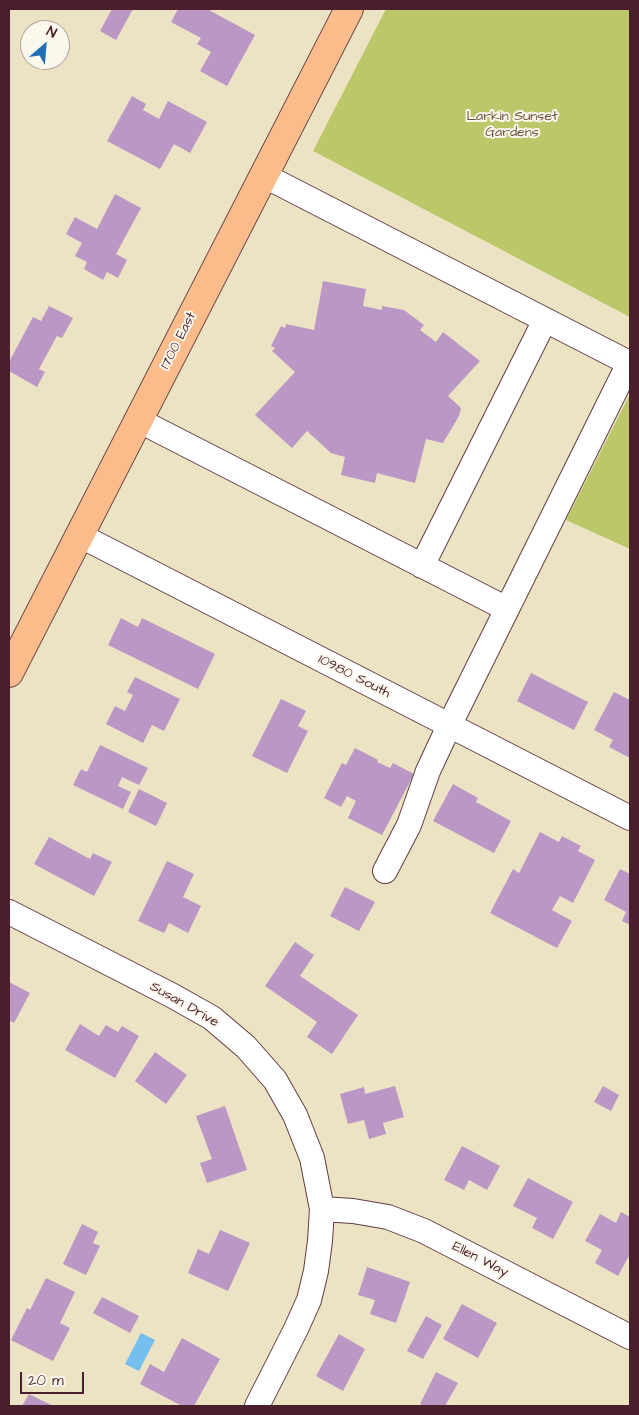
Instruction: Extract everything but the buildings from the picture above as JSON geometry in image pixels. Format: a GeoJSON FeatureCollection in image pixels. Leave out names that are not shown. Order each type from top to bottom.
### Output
{"type":"FeatureCollection","features":[{"type":"Feature","properties":{"kind":"main road","name":"1700 East"},"geometry":{"type":"LineString","coordinates":[[9,673],[349,9]]}},
{"type":"Feature","properties":{"kind":"street"},"geometry":{"type":"LineString","coordinates":[[263,175],[629,362],[449,726],[428,771],[409,825],[385,872]]}},
{"type":"Feature","properties":{"kind":"street"},"geometry":{"type":"LineString","coordinates":[[422,566],[545,320]]}},
{"type":"Feature","properties":{"kind":"street"},"geometry":{"type":"LineString","coordinates":[[138,420],[507,609]]}},
{"type":"Feature","properties":{"kind":"street","name":"10980 South"},"geometry":{"type":"LineString","coordinates":[[78,535],[630,818]]}},
{"type":"Feature","properties":{"kind":"street","name":"Susan Drive"},"geometry":{"type":"LineString","coordinates":[[9,912],[181,1000],[212,1018],[246,1047],[275,1080],[295,1115],[312,1158],[322,1210],[316,1271],[309,1300],[256,1406]]}},
{"type":"Feature","properties":{"kind":"street","name":"Ellen Way"},"geometry":{"type":"LineString","coordinates":[[322,1210],[353,1211],[388,1216],[416,1228],[630,1337]]}},
{"type":"Feature","properties":{"kind":"green space","name":"Larkin Sunset Gardens"},"geometry":{"type":"Polygon","coordinates":[[[386,9],[630,9],[630,317],[313,151],[386,9]]]}},
{"type":"Feature","properties":{"kind":"green space"},"geometry":{"type":"Polygon","coordinates":[[[630,394],[630,549],[566,520],[630,394]]]}},
{"type":"Feature","properties":{"kind":"water"},"geometry":{"type":"Polygon","coordinates":[[[141,1333],[155,1340],[139,1371],[125,1364],[141,1333]]]}}]}
